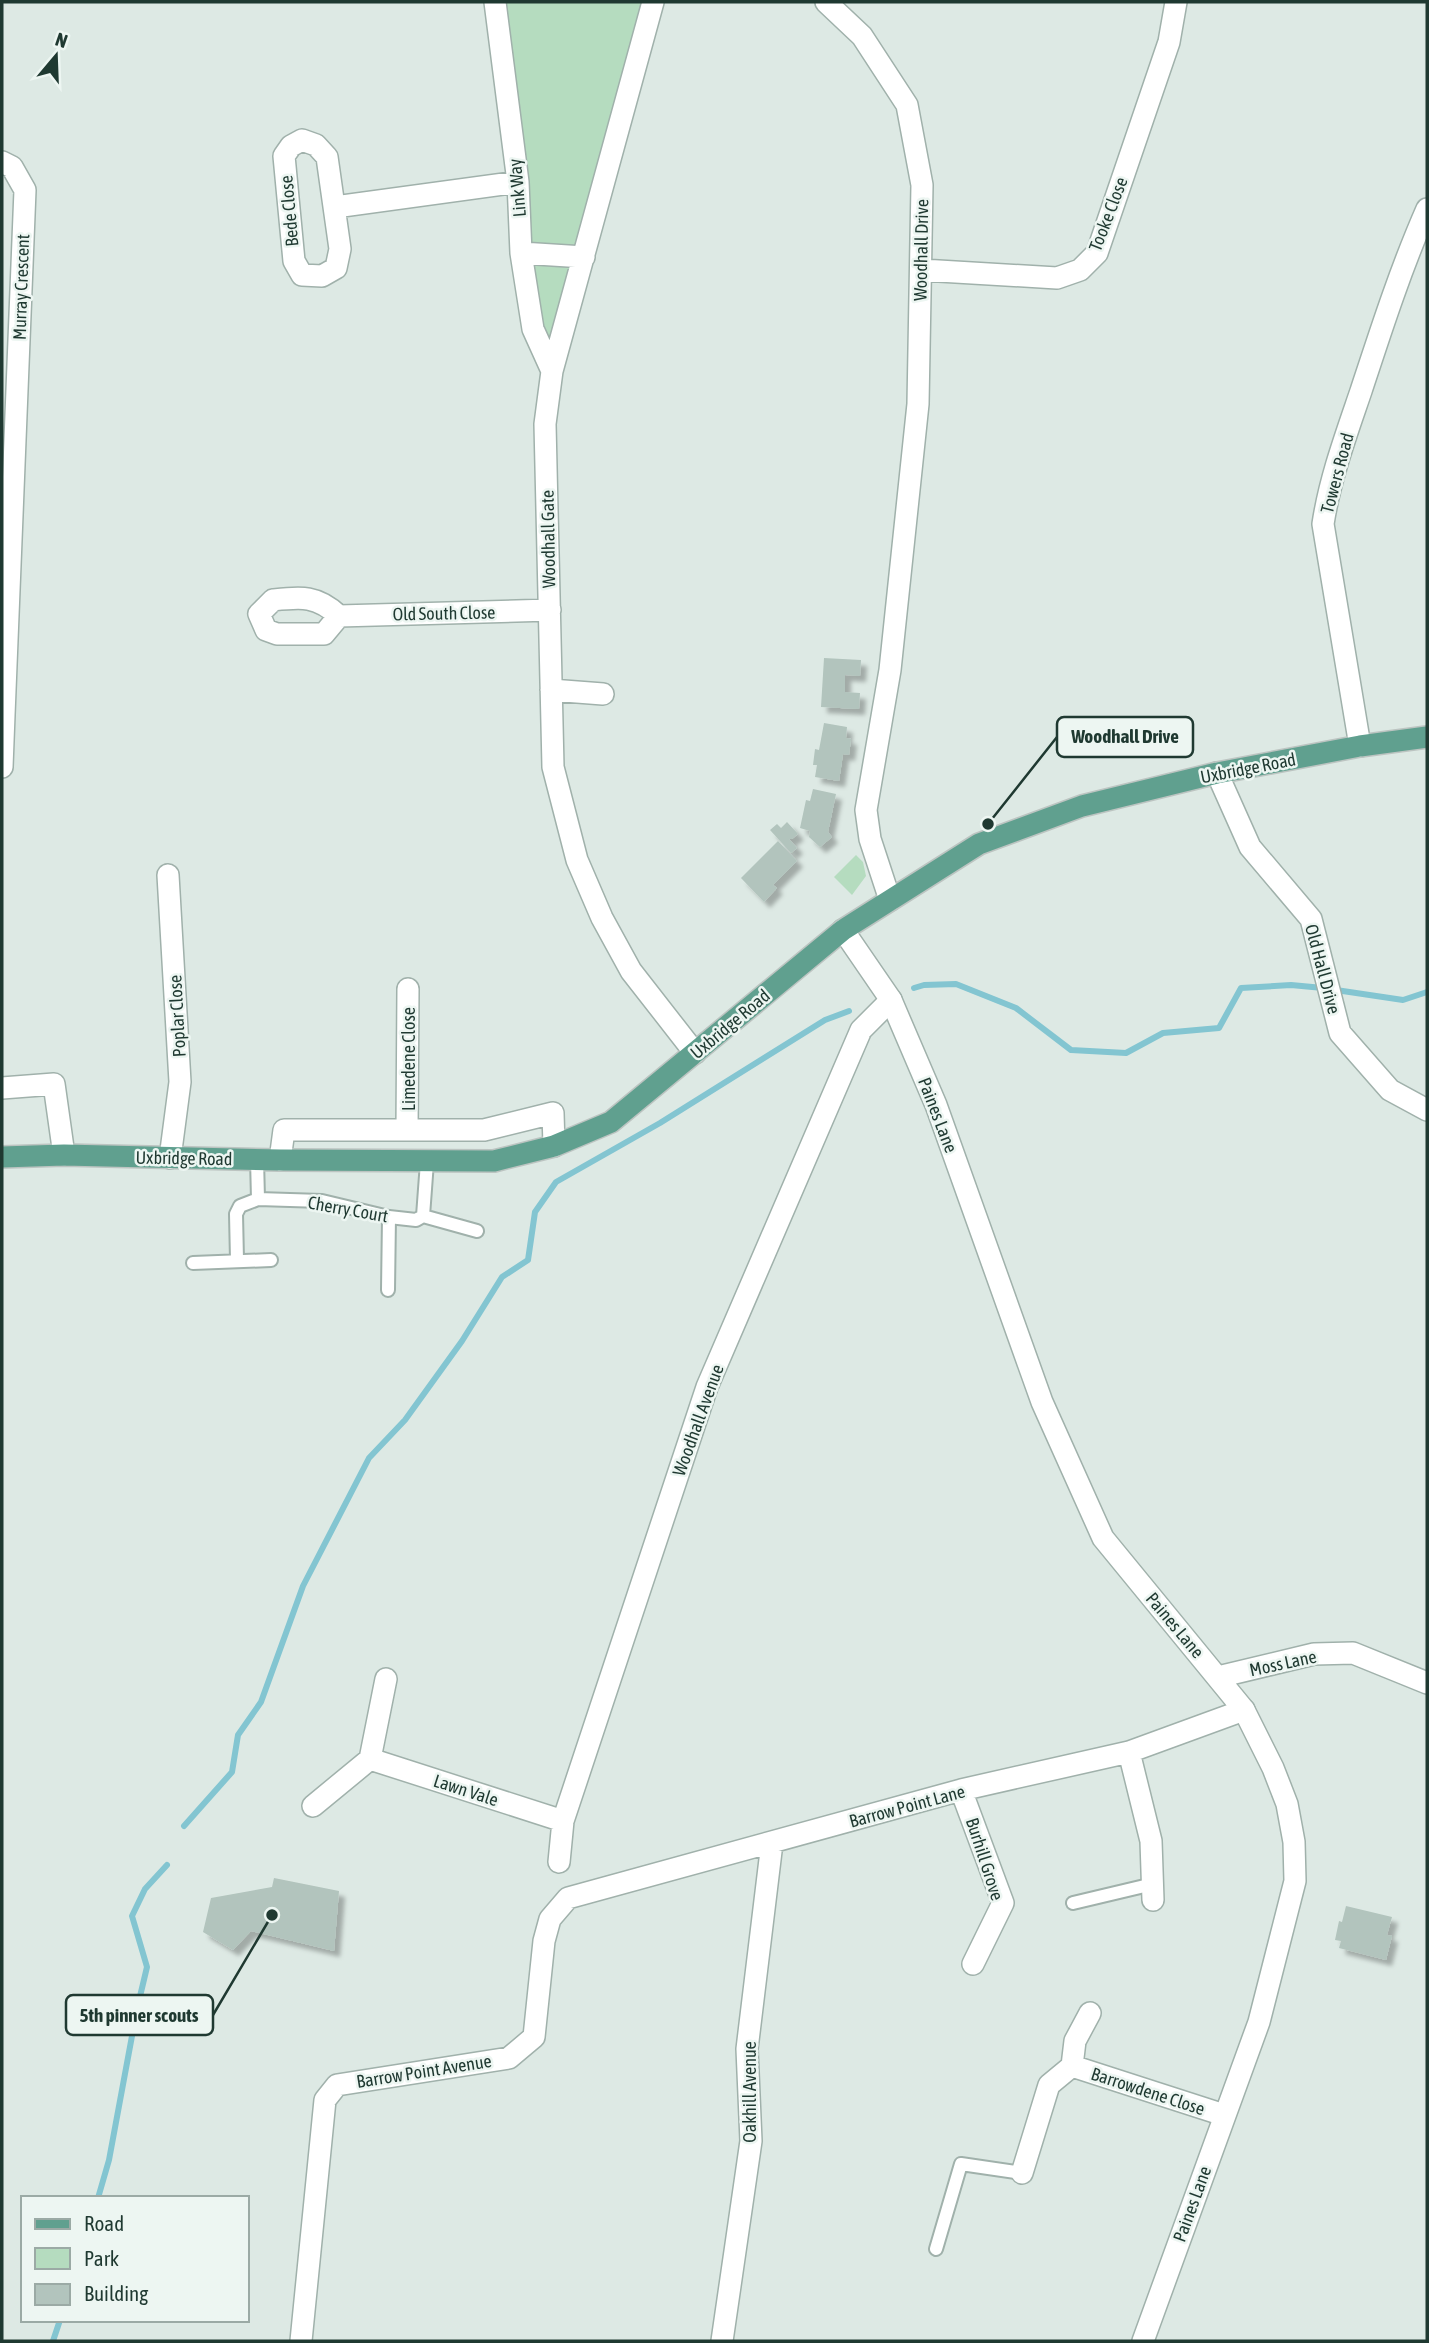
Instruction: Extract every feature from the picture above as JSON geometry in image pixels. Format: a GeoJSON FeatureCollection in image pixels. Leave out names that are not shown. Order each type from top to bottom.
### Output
{"type":"FeatureCollection","features":[{"type":"Feature","properties":{"kind":"main road","name":"Uxbridge Road"},"geometry":{"type":"LineString","coordinates":[[2,1157],[64,1155],[494,1161],[554,1146],[611,1122],[843,930],[979,844],[1082,806],[1217,773],[1360,746],[1427,737]]}},
{"type":"Feature","properties":{"kind":"street","name":"Link Way"},"geometry":{"type":"LineString","coordinates":[[495,2],[518,182],[521,253],[533,329],[552,371]]}},
{"type":"Feature","properties":{"kind":"street","name":"Woodhall Gate"},"geometry":{"type":"LineString","coordinates":[[653,2],[552,371],[545,424],[553,767],[577,860],[602,918],[631,971],[695,1054]]}},
{"type":"Feature","properties":{"kind":"street","name":"Woodhall Drive"},"geometry":{"type":"LineString","coordinates":[[826,2],[862,36],[907,105],[922,185],[918,404],[890,670],[866,810],[870,839],[890,900]]}},
{"type":"Feature","properties":{"kind":"street","name":"Tooke Close"},"geometry":{"type":"LineString","coordinates":[[922,270],[1057,278],[1080,270],[1097,253],[1169,42],[1176,2]]}},
{"type":"Feature","properties":{"kind":"street","name":"Bede Close"},"geometry":{"type":"LineString","coordinates":[[302,140],[316,145],[327,157],[335,208],[340,249],[336,268],[322,276],[302,275],[294,261],[285,169],[284,156],[291,146],[302,140]]}},
{"type":"Feature","properties":{"kind":"street","name":"Murray Crescent"},"geometry":{"type":"LineString","coordinates":[[2,162],[12,167],[25,190],[2,767]]}},
{"type":"Feature","properties":{"kind":"street"},"geometry":{"type":"LineString","coordinates":[[335,208],[518,182]]}},
{"type":"Feature","properties":{"kind":"street","name":"Towers Road"},"geometry":{"type":"LineString","coordinates":[[1360,746],[1323,524],[1328,491],[1336,465],[1415,236],[1427,209]]}},
{"type":"Feature","properties":{"kind":"street"},"geometry":{"type":"LineString","coordinates":[[521,253],[584,257]]}},
{"type":"Feature","properties":{"kind":"street","name":"Old South Close"},"geometry":{"type":"LineString","coordinates":[[339,616],[550,610]]}},
{"type":"Feature","properties":{"kind":"street"},"geometry":{"type":"LineString","coordinates":[[551,690],[603,694]]}},
{"type":"Feature","properties":{"kind":"street","name":"Old Hall Drive"},"geometry":{"type":"LineString","coordinates":[[1217,773],[1250,847],[1311,919],[1340,1033],[1390,1090],[1427,1110]]}},
{"type":"Feature","properties":{"kind":"street","name":"Poplar Close"},"geometry":{"type":"LineString","coordinates":[[168,875],[180,1082],[170,1158]]}},
{"type":"Feature","properties":{"kind":"street","name":"Paines Lane"},"geometry":{"type":"LineString","coordinates":[[843,930],[891,1000],[937,1109],[1042,1402],[1103,1538],[1244,1710],[1273,1768],[1287,1804],[1294,1842],[1295,1881],[1259,2022],[1143,2341]]}},
{"type":"Feature","properties":{"kind":"street","name":"Limedene Close"},"geometry":{"type":"LineString","coordinates":[[407,1130],[408,989]]}},
{"type":"Feature","properties":{"kind":"street","name":"Woodhall Avenue"},"geometry":{"type":"LineString","coordinates":[[559,1862],[563,1821],[707,1387],[861,1030],[891,1000]]}},
{"type":"Feature","properties":{"kind":"street"},"geometry":{"type":"LineString","coordinates":[[2,1088],[54,1084],[64,1155]]}},
{"type":"Feature","properties":{"kind":"street","name":"Limedene Close"},"geometry":{"type":"LineString","coordinates":[[280,1160],[284,1130],[484,1130],[553,1113],[554,1146]]}},
{"type":"Feature","properties":{"kind":"street","name":"Moss Lane"},"geometry":{"type":"LineString","coordinates":[[1218,1677],[1314,1654],[1353,1653],[1427,1683]]}},
{"type":"Feature","properties":{"kind":"street"},"geometry":{"type":"LineString","coordinates":[[313,1807],[370,1759],[386,1679]]}},
{"type":"Feature","properties":{"kind":"street","name":"Barrow Point Lane"},"geometry":{"type":"LineString","coordinates":[[568,1898],[961,1790],[1129,1752],[1244,1710]]}},
{"type":"Feature","properties":{"kind":"street"},"geometry":{"type":"LineString","coordinates":[[1129,1752],[1152,1841],[1153,1892]]}},
{"type":"Feature","properties":{"kind":"street","name":"Lawn Vale"},"geometry":{"type":"LineString","coordinates":[[370,1759],[563,1821]]}},
{"type":"Feature","properties":{"kind":"street","name":"Burhill Grove"},"geometry":{"type":"LineString","coordinates":[[961,1790],[1003,1903],[973,1964]]}},
{"type":"Feature","properties":{"kind":"street","name":"Oakhill Avenue"},"geometry":{"type":"LineString","coordinates":[[722,2341],[751,2141],[747,2049],[772,1843]]}},
{"type":"Feature","properties":{"kind":"street","name":"Barrow Point Avenue"},"geometry":{"type":"LineString","coordinates":[[300,2341],[325,2100],[337,2085],[509,2058],[534,2037],[544,1941],[550,1919],[568,1898]]}},
{"type":"Feature","properties":{"kind":"street","name":"Barrowdene Close"},"geometry":{"type":"LineString","coordinates":[[1022,2173],[1049,2084],[1072,2066],[1075,2041],[1090,2013]]}},
{"type":"Feature","properties":{"kind":"street","name":"Barrowdene Close"},"geometry":{"type":"LineString","coordinates":[[1072,2066],[1224,2115]]}},
{"type":"Feature","properties":{"kind":"lane"},"geometry":{"type":"LineString","coordinates":[[237,1260],[236,1214],[240,1206],[258,1199],[257,1159]]}},
{"type":"Feature","properties":{"kind":"lane"},"geometry":{"type":"LineString","coordinates":[[423,1216],[427,1162]]}},
{"type":"Feature","properties":{"kind":"lane","name":"Cherry Court"},"geometry":{"type":"LineString","coordinates":[[258,1199],[322,1201],[389,1217],[416,1220],[423,1216],[477,1231]]}},
{"type":"Feature","properties":{"kind":"lane"},"geometry":{"type":"LineString","coordinates":[[388,1290],[389,1217]]}},
{"type":"Feature","properties":{"kind":"lane"},"geometry":{"type":"LineString","coordinates":[[193,1263],[271,1260]]}},
{"type":"Feature","properties":{"kind":"lane"},"geometry":{"type":"LineString","coordinates":[[1073,1903],[1153,1892]]}},
{"type":"Feature","properties":{"kind":"lane"},"geometry":{"type":"LineString","coordinates":[[936,2249],[961,2164],[1022,2173]]}},
{"type":"Feature","properties":{"kind":"green space"},"geometry":{"type":"Polygon","coordinates":[[[495,2],[653,2],[552,371],[533,329],[495,2]]]}},
{"type":"Feature","properties":{"kind":"green space"},"geometry":{"type":"Polygon","coordinates":[[[856,855],[863,862],[866,876],[852,895],[834,877],[856,855]]]}},
{"type":"Feature","properties":{"kind":"building"},"geometry":{"type":"Polygon","coordinates":[[[824,658],[861,660],[860,676],[845,675],[845,692],[860,693],[859,709],[821,707],[824,658]]]}},
{"type":"Feature","properties":{"kind":"building"},"geometry":{"type":"Polygon","coordinates":[[[824,723],[847,727],[846,738],[851,739],[849,755],[843,754],[839,781],[815,777],[815,749],[819,750],[824,723]]]}},
{"type":"Feature","properties":{"kind":"building"},"geometry":{"type":"Polygon","coordinates":[[[813,789],[836,794],[828,832],[832,837],[820,847],[809,837],[810,831],[800,828],[806,800],[810,801],[813,789]]]}},
{"type":"Feature","properties":{"kind":"building"},"geometry":{"type":"Polygon","coordinates":[[[787,822],[798,834],[789,839],[797,848],[791,853],[770,830],[777,824],[781,828],[787,822]]]}},
{"type":"Feature","properties":{"kind":"building"},"geometry":{"type":"Polygon","coordinates":[[[778,841],[797,861],[773,885],[777,888],[764,902],[741,878],[778,841]]]}},
{"type":"Feature","properties":{"kind":"building"},"geometry":{"type":"Polygon","coordinates":[[[274,1878],[339,1891],[334,1951],[251,1931],[233,1950],[203,1932],[211,1898],[272,1887],[274,1878]]]}},
{"type":"Feature","properties":{"kind":"building"},"geometry":{"type":"Polygon","coordinates":[[[1346,1906],[1392,1917],[1387,1935],[1392,1936],[1386,1960],[1339,1948],[1341,1941],[1335,1940],[1346,1906]]]}},
{"type":"Feature","properties":{"kind":"waterway"},"geometry":{"type":"LineString","coordinates":[[914,988],[956,984],[1016,1008],[1071,1050],[1126,1053],[1163,1033],[1219,1028],[1241,988],[1291,985],[1323,988]]}},
{"type":"Feature","properties":{"kind":"waterway"},"geometry":{"type":"LineString","coordinates":[[1336,990],[1403,1000],[1427,992]]}},
{"type":"Feature","properties":{"kind":"waterway"},"geometry":{"type":"LineString","coordinates":[[184,1826],[232,1772],[238,1735],[261,1702],[303,1586],[369,1458],[405,1420],[462,1341],[502,1277],[528,1260],[535,1212],[556,1182],[660,1123],[825,1020],[849,1011]]}},
{"type":"Feature","properties":{"kind":"waterway"},"geometry":{"type":"LineString","coordinates":[[99,2196],[109,2160],[147,1967],[132,1916],[145,1889],[167,1865]]}},
{"type":"Feature","properties":{"kind":"waterway"},"geometry":{"type":"LineString","coordinates":[[53,2341],[59,2322]]}},
{"type":"Feature","properties":{"kind":"place","name":"Woodhall Drive"},"geometry":{"type":"Point","coordinates":[988,824]}},
{"type":"Feature","properties":{"kind":"place","name":"5th pinner scouts"},"geometry":{"type":"Point","coordinates":[272,1915]}}]}
